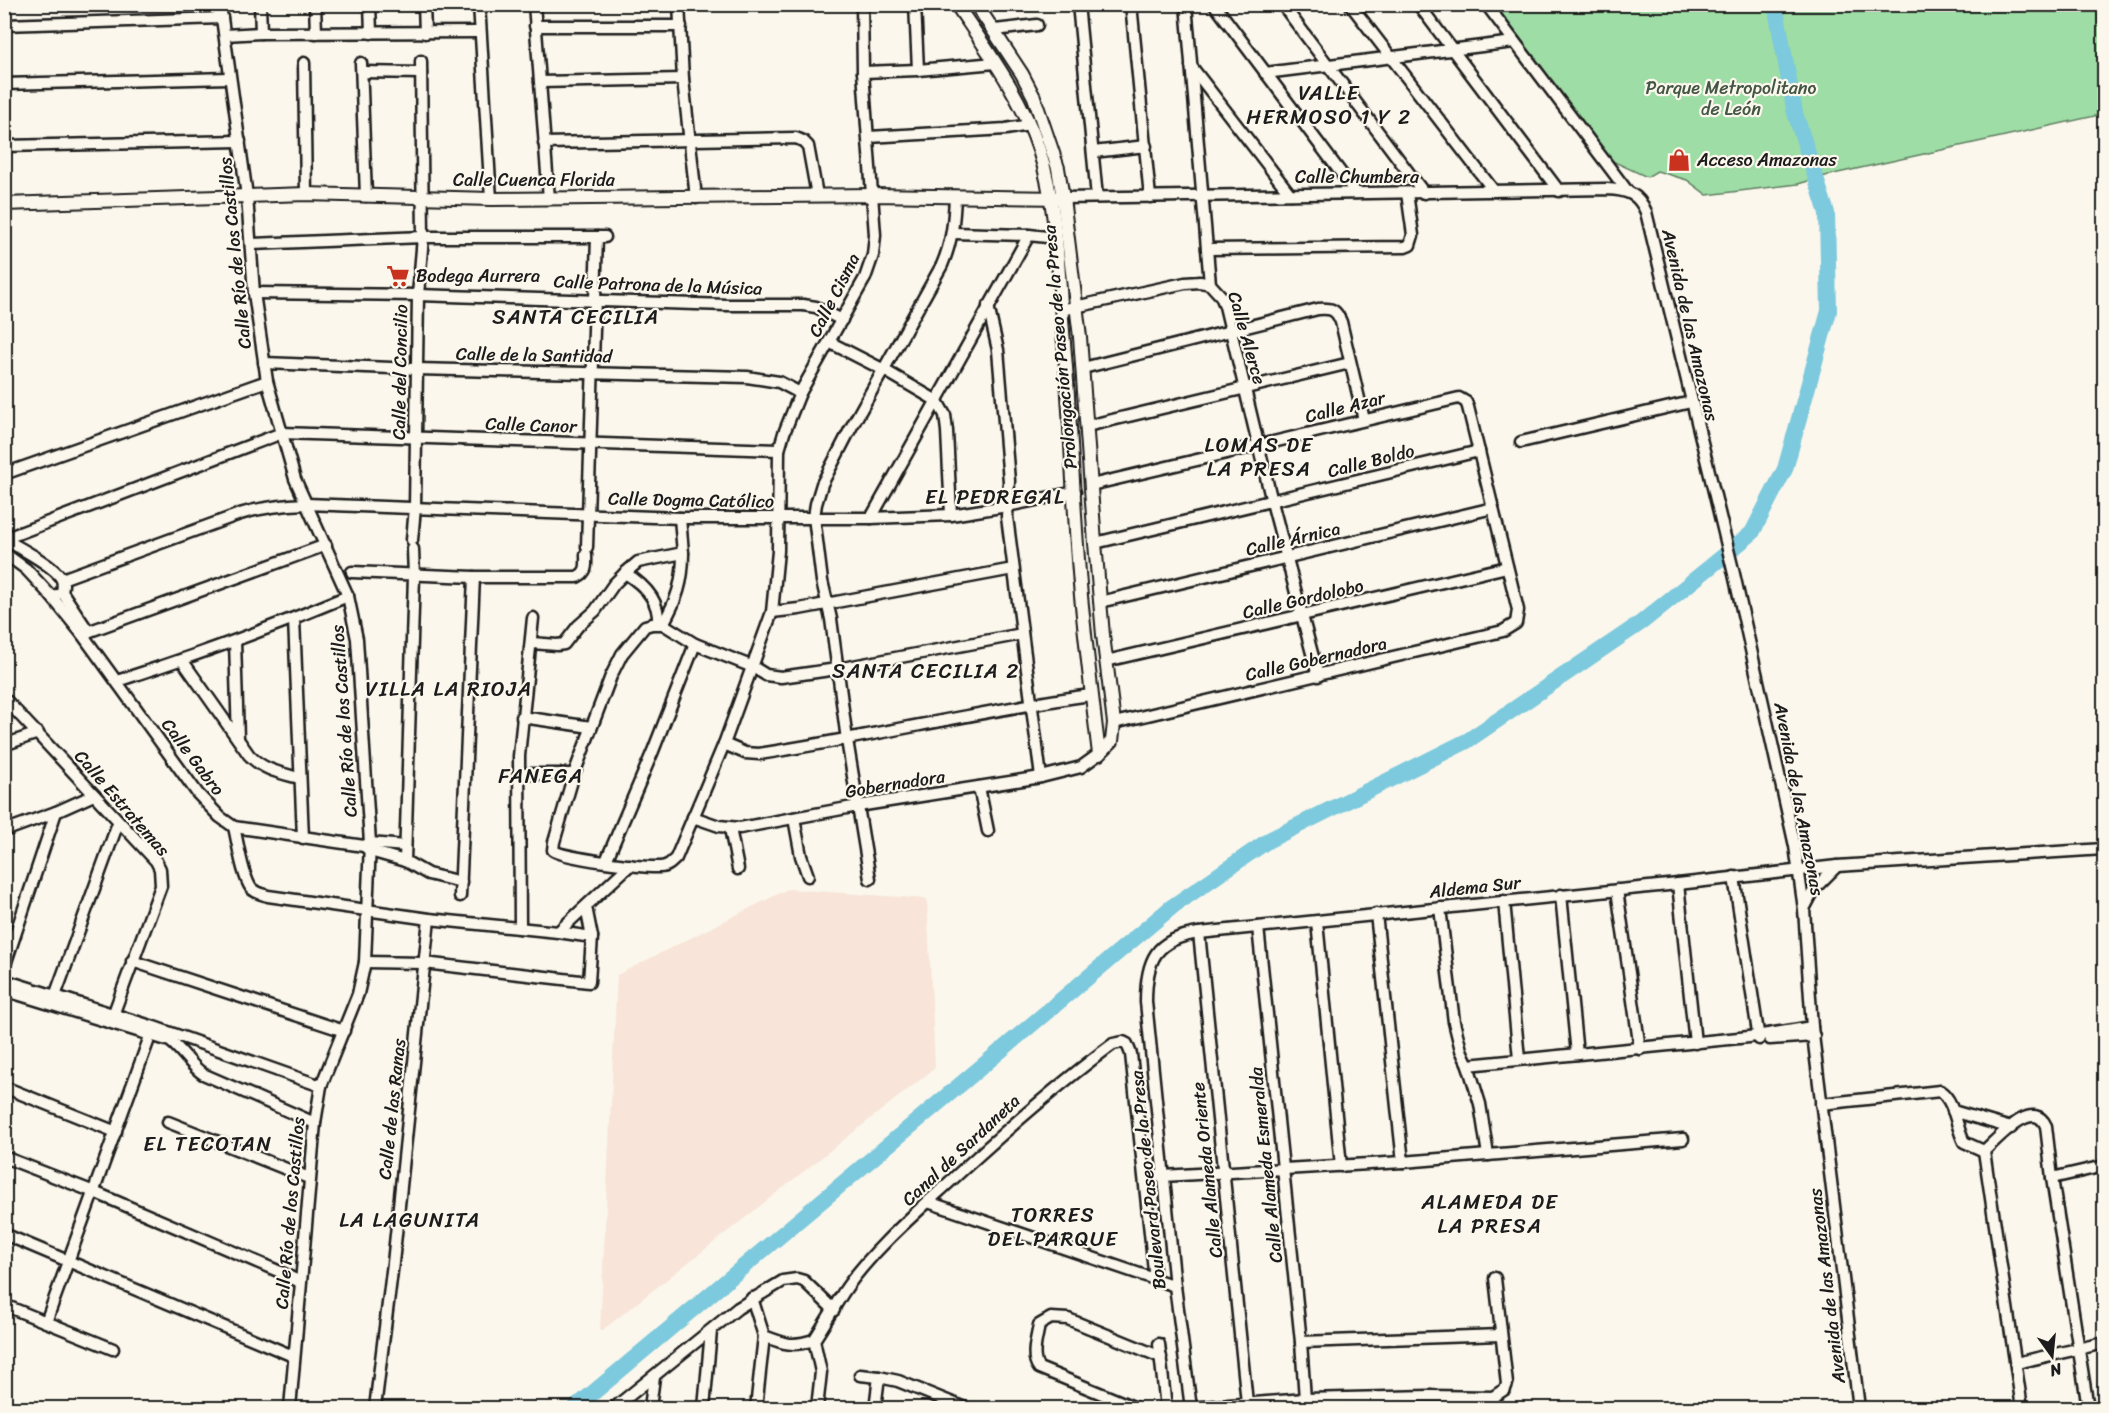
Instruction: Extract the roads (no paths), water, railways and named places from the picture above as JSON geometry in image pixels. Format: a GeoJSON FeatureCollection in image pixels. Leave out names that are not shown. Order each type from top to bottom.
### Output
{"type":"FeatureCollection","features":[{"type":"Feature","properties":{"kind":"street","name":"Calle Río de los Castillos"},"geometry":{"type":"LineString","coordinates":[[220,4],[247,195],[254,293],[267,381],[295,479],[348,596],[357,639],[368,847],[365,962],[358,994],[321,1086],[315,1123],[290,1408]]}},
{"type":"Feature","properties":{"kind":"street"},"geometry":{"type":"LineString","coordinates":[[260,4],[261,33]]}},
{"type":"Feature","properties":{"kind":"street"},"geometry":{"type":"LineString","coordinates":[[315,4],[316,33]]}},
{"type":"Feature","properties":{"kind":"street"},"geometry":{"type":"LineString","coordinates":[[370,4],[371,33]]}},
{"type":"Feature","properties":{"kind":"street"},"geometry":{"type":"LineString","coordinates":[[424,4],[425,33]]}},
{"type":"Feature","properties":{"kind":"street"},"geometry":{"type":"LineString","coordinates":[[478,4],[491,200]]}},
{"type":"Feature","properties":{"kind":"street"},"geometry":{"type":"LineString","coordinates":[[534,4],[549,199]]}},
{"type":"Feature","properties":{"kind":"street"},"geometry":{"type":"LineString","coordinates":[[679,4],[683,79],[696,198]]}},
{"type":"Feature","properties":{"kind":"street","name":"Calle Cisma"},"geometry":{"type":"LineString","coordinates":[[630,865],[667,866],[676,858],[724,744],[772,612],[776,579],[779,450],[800,393],[865,278],[873,255],[875,235],[863,72],[862,4]]}},
{"type":"Feature","properties":{"kind":"street"},"geometry":{"type":"LineString","coordinates":[[915,4],[918,70]]}},
{"type":"Feature","properties":{"kind":"street","name":"Prolongación Paseo de la Presa"},"geometry":{"type":"LineString","coordinates":[[956,4],[995,63],[1029,125],[1039,149],[1050,198],[1056,238],[1082,605],[1090,665],[1090,695],[1099,754]]}},
{"type":"Feature","properties":{"kind":"street","name":"Prolongación Paseo de la Presa"},"geometry":{"type":"LineString","coordinates":[[976,4],[1022,74],[1034,97],[1058,168],[1063,198],[1083,368],[1100,602],[1114,723],[1112,741],[1099,754]]}},
{"type":"Feature","properties":{"kind":"street"},"geometry":{"type":"LineString","coordinates":[[1078,4],[1098,198]]}},
{"type":"Feature","properties":{"kind":"street"},"geometry":{"type":"LineString","coordinates":[[1131,4],[1150,197]]}},
{"type":"Feature","properties":{"kind":"street","name":"Calle Alerce"},"geometry":{"type":"LineString","coordinates":[[1186,4],[1210,284],[1221,296],[1318,676]]}},
{"type":"Feature","properties":{"kind":"street"},"geometry":{"type":"LineString","coordinates":[[1214,4],[1356,193]]}},
{"type":"Feature","properties":{"kind":"street"},"geometry":{"type":"LineString","coordinates":[[1282,4],[1424,193]]}},
{"type":"Feature","properties":{"kind":"street"},"geometry":{"type":"LineString","coordinates":[[1350,4],[1494,191]]}},
{"type":"Feature","properties":{"kind":"street"},"geometry":{"type":"LineString","coordinates":[[1418,4],[1559,190]]}},
{"type":"Feature","properties":{"kind":"street"},"geometry":{"type":"LineString","coordinates":[[1486,4],[1628,192]]}},
{"type":"Feature","properties":{"kind":"street"},"geometry":{"type":"LineString","coordinates":[[4,25],[222,18]]}},
{"type":"Feature","properties":{"kind":"street"},"geometry":{"type":"LineString","coordinates":[[994,30],[1037,25]]}},
{"type":"Feature","properties":{"kind":"street"},"geometry":{"type":"LineString","coordinates":[[535,26],[681,26]]}},
{"type":"Feature","properties":{"kind":"street"},"geometry":{"type":"LineString","coordinates":[[225,35],[480,32]]}},
{"type":"Feature","properties":{"kind":"street"},"geometry":{"type":"LineString","coordinates":[[1265,73],[1514,42]]}},
{"type":"Feature","properties":{"kind":"street","name":"Calle del Concilio"},"geometry":{"type":"LineString","coordinates":[[405,861],[414,576],[412,544],[415,508],[418,295],[423,237],[421,61]]}},
{"type":"Feature","properties":{"kind":"street"},"geometry":{"type":"LineString","coordinates":[[304,63],[306,194]]}},
{"type":"Feature","properties":{"kind":"street"},"geometry":{"type":"LineString","coordinates":[[863,72],[995,63]]}},
{"type":"Feature","properties":{"kind":"street"},"geometry":{"type":"LineString","coordinates":[[1191,66],[1290,194]]}},
{"type":"Feature","properties":{"kind":"street"},"geometry":{"type":"LineString","coordinates":[[366,196],[362,67],[421,73]]}},
{"type":"Feature","properties":{"kind":"street"},"geometry":{"type":"LineString","coordinates":[[4,84],[230,78]]}},
{"type":"Feature","properties":{"kind":"street"},"geometry":{"type":"LineString","coordinates":[[540,82],[683,79]]}},
{"type":"Feature","properties":{"kind":"street"},"geometry":{"type":"LineString","coordinates":[[869,137],[1006,129],[1029,125]]}},
{"type":"Feature","properties":{"kind":"street"},"geometry":{"type":"LineString","coordinates":[[544,143],[796,138],[808,146],[818,195]]}},
{"type":"Feature","properties":{"kind":"street"},"geometry":{"type":"LineString","coordinates":[[4,146],[240,141]]}},
{"type":"Feature","properties":{"kind":"street"},"geometry":{"type":"LineString","coordinates":[[1093,152],[1146,147]]}},
{"type":"Feature","properties":{"kind":"street","name":"Calle Chumbera"},"geometry":{"type":"LineString","coordinates":[[1063,198],[1607,189],[1628,192]]}},
{"type":"Feature","properties":{"kind":"street","name":"Avenida de las Amazonas"},"geometry":{"type":"LineString","coordinates":[[1628,192],[1637,197],[1644,207],[1730,559],[1783,786],[1800,871],[1813,1032],[1859,1408]]}},
{"type":"Feature","properties":{"kind":"street"},"geometry":{"type":"LineString","coordinates":[[1207,249],[1405,247],[1410,245],[1413,235],[1407,193]]}},
{"type":"Feature","properties":{"kind":"street","name":"Calle Cuenca Florida"},"geometry":{"type":"LineString","coordinates":[[4,204],[306,194],[491,200],[818,195],[1063,198]]}},
{"type":"Feature","properties":{"kind":"street"},"geometry":{"type":"LineString","coordinates":[[870,879],[847,740],[831,619],[822,581],[814,517],[817,495],[822,484],[942,265],[953,233],[956,196]]}},
{"type":"Feature","properties":{"kind":"street"},"geometry":{"type":"LineString","coordinates":[[953,233],[1056,238]]}},
{"type":"Feature","properties":{"kind":"street"},"geometry":{"type":"LineString","coordinates":[[871,518],[1029,235]]}},
{"type":"Feature","properties":{"kind":"street"},"geometry":{"type":"LineString","coordinates":[[252,244],[423,237],[601,237],[594,299],[586,570],[577,577],[414,576],[352,572]]}},
{"type":"Feature","properties":{"kind":"street"},"geometry":{"type":"LineString","coordinates":[[1061,310],[1185,283],[1210,284]]}},
{"type":"Feature","properties":{"kind":"street","name":"Calle Patrona de la Música"},"geometry":{"type":"LineString","coordinates":[[254,293],[803,305],[816,307],[842,320]]}},
{"type":"Feature","properties":{"kind":"street"},"geometry":{"type":"LineString","coordinates":[[988,306],[998,351],[1009,481],[1007,506],[1013,569],[1041,777]]}},
{"type":"Feature","properties":{"kind":"street"},"geometry":{"type":"LineString","coordinates":[[1083,368],[1318,309],[1333,310],[1338,314],[1364,420]]}},
{"type":"Feature","properties":{"kind":"street"},"geometry":{"type":"LineString","coordinates":[[829,342],[937,401],[945,416],[947,431],[951,515]]}},
{"type":"Feature","properties":{"kind":"street","name":"Calle de la Santidad"},"geometry":{"type":"LineString","coordinates":[[264,363],[756,378],[779,382],[800,393]]}},
{"type":"Feature","properties":{"kind":"street"},"geometry":{"type":"LineString","coordinates":[[1087,426],[1350,363]]}},
{"type":"Feature","properties":{"kind":"street"},"geometry":{"type":"LineString","coordinates":[[4,474],[267,381]]}},
{"type":"Feature","properties":{"kind":"street","name":"Calle Azar"},"geometry":{"type":"LineString","coordinates":[[1091,485],[1454,398],[1463,399],[1466,402],[1479,451]]}},
{"type":"Feature","properties":{"kind":"street"},"geometry":{"type":"LineString","coordinates":[[1521,442],[1692,402]]}},
{"type":"Feature","properties":{"kind":"street"},"geometry":{"type":"LineString","coordinates":[[4,539],[282,433]]}},
{"type":"Feature","properties":{"kind":"street","name":"Calle Canor"},"geometry":{"type":"LineString","coordinates":[[282,433],[779,450]]}},
{"type":"Feature","properties":{"kind":"street"},"geometry":{"type":"LineString","coordinates":[[1479,451],[1507,567]]}},
{"type":"Feature","properties":{"kind":"street","name":"Calle Boldo"},"geometry":{"type":"LineString","coordinates":[[1095,543],[1479,451]]}},
{"type":"Feature","properties":{"kind":"street","name":"Calle Dogma Católico"},"geometry":{"type":"LineString","coordinates":[[62,579],[262,507],[306,504],[680,518],[871,518],[951,515],[1075,492]]}},
{"type":"Feature","properties":{"kind":"street","name":"Calle Árnica"},"geometry":{"type":"LineString","coordinates":[[1100,602],[1492,508]]}},
{"type":"Feature","properties":{"kind":"street"},"geometry":{"type":"LineString","coordinates":[[661,624],[673,607],[683,577],[680,518]]}},
{"type":"Feature","properties":{"kind":"street"},"geometry":{"type":"LineString","coordinates":[[4,539],[44,564],[62,579],[63,584],[57,595]]}},
{"type":"Feature","properties":{"kind":"street"},"geometry":{"type":"LineString","coordinates":[[85,633],[326,545]]}},
{"type":"Feature","properties":{"kind":"street","name":"Calle Gabro"},"geometry":{"type":"LineString","coordinates":[[4,553],[57,595],[198,794],[220,818],[234,827]]}},
{"type":"Feature","properties":{"kind":"street"},"geometry":{"type":"LineString","coordinates":[[532,644],[561,645],[568,642],[578,626],[595,612],[614,584],[638,562],[682,553]]}},
{"type":"Feature","properties":{"kind":"street","name":"Calle Gordolobo"},"geometry":{"type":"LineString","coordinates":[[1106,661],[1507,567]]}},
{"type":"Feature","properties":{"kind":"street","name":"Calle Gobernadora"},"geometry":{"type":"LineString","coordinates":[[1114,723],[1503,631],[1516,623],[1518,617],[1507,567]]}},
{"type":"Feature","properties":{"kind":"street"},"geometry":{"type":"LineString","coordinates":[[772,612],[1013,569]]}},
{"type":"Feature","properties":{"kind":"street"},"geometry":{"type":"LineString","coordinates":[[625,573],[642,585],[655,604],[661,624]]}},
{"type":"Feature","properties":{"kind":"street"},"geometry":{"type":"LineString","coordinates":[[460,896],[474,577]]}},
{"type":"Feature","properties":{"kind":"street"},"geometry":{"type":"LineString","coordinates":[[117,681],[235,641],[348,596]]}},
{"type":"Feature","properties":{"kind":"street"},"geometry":{"type":"LineString","coordinates":[[520,928],[519,774],[522,717],[532,644],[533,618]]}},
{"type":"Feature","properties":{"kind":"street"},"geometry":{"type":"LineString","coordinates":[[294,619],[303,838]]}},
{"type":"Feature","properties":{"kind":"street"},"geometry":{"type":"LineString","coordinates":[[630,865],[557,853],[553,850],[574,774],[591,727],[622,654],[645,626],[661,624],[695,644],[753,667],[766,675],[781,677],[837,669],[1022,634]]}},
{"type":"Feature","properties":{"kind":"street"},"geometry":{"type":"LineString","coordinates":[[235,641],[238,739]]}},
{"type":"Feature","properties":{"kind":"street"},"geometry":{"type":"LineString","coordinates":[[606,861],[695,644]]}},
{"type":"Feature","properties":{"kind":"street"},"geometry":{"type":"LineString","coordinates":[[182,660],[258,765],[299,778]]}},
{"type":"Feature","properties":{"kind":"street"},"geometry":{"type":"LineString","coordinates":[[724,744],[745,753],[759,754],[847,740],[1032,703],[1090,695]]}},
{"type":"Feature","properties":{"kind":"street","name":"Calle Estratemas"},"geometry":{"type":"LineString","coordinates":[[4,698],[118,823],[156,861],[162,877],[161,886],[113,1015]]}},
{"type":"Feature","properties":{"kind":"street"},"geometry":{"type":"LineString","coordinates":[[522,717],[591,727]]}},
{"type":"Feature","properties":{"kind":"street"},"geometry":{"type":"LineString","coordinates":[[4,744],[38,733]]}},
{"type":"Feature","properties":{"kind":"street","name":"Gobernadora"},"geometry":{"type":"LineString","coordinates":[[693,818],[730,828],[740,828],[858,806],[1041,777],[1081,767],[1099,754]]}},
{"type":"Feature","properties":{"kind":"street"},"geometry":{"type":"LineString","coordinates":[[519,774],[574,774]]}},
{"type":"Feature","properties":{"kind":"street"},"geometry":{"type":"LineString","coordinates":[[980,787],[988,831]]}},
{"type":"Feature","properties":{"kind":"street"},"geometry":{"type":"LineString","coordinates":[[4,831],[94,795]]}},
{"type":"Feature","properties":{"kind":"street"},"geometry":{"type":"LineString","coordinates":[[4,968],[56,812]]}},
{"type":"Feature","properties":{"kind":"street"},"geometry":{"type":"LineString","coordinates":[[794,818],[801,856],[808,876]]}},
{"type":"Feature","properties":{"kind":"street"},"geometry":{"type":"LineString","coordinates":[[55,996],[118,823]]}},
{"type":"Feature","properties":{"kind":"street"},"geometry":{"type":"LineString","coordinates":[[405,846],[368,847],[234,827],[251,887],[256,892],[268,896],[429,919],[558,932],[592,938]]}},
{"type":"Feature","properties":{"kind":"street"},"geometry":{"type":"LineString","coordinates":[[730,828],[738,869]]}},
{"type":"Feature","properties":{"kind":"street"},"geometry":{"type":"LineString","coordinates":[[368,847],[405,861],[428,874],[461,882]]}},
{"type":"Feature","properties":{"kind":"street","name":"Aldema Sur"},"geometry":{"type":"LineString","coordinates":[[1159,951],[1178,936],[1199,933],[1837,866],[2104,849]]}},
{"type":"Feature","properties":{"kind":"street"},"geometry":{"type":"LineString","coordinates":[[558,932],[630,865]]}},
{"type":"Feature","properties":{"kind":"street"},"geometry":{"type":"LineString","coordinates":[[1804,909],[1815,888],[1837,866]]}},
{"type":"Feature","properties":{"kind":"street"},"geometry":{"type":"LineString","coordinates":[[1734,877],[1756,1037]]}},
{"type":"Feature","properties":{"kind":"street"},"geometry":{"type":"LineString","coordinates":[[1678,884],[1695,1043]]}},
{"type":"Feature","properties":{"kind":"street"},"geometry":{"type":"LineString","coordinates":[[1617,890],[1640,1049]]}},
{"type":"Feature","properties":{"kind":"street"},"geometry":{"type":"LineString","coordinates":[[1561,895],[1577,1054]]}},
{"type":"Feature","properties":{"kind":"street"},"geometry":{"type":"LineString","coordinates":[[1504,901],[1519,1059]]}},
{"type":"Feature","properties":{"kind":"street"},"geometry":{"type":"LineString","coordinates":[[365,962],[424,963],[589,982],[592,938],[586,907]]}},
{"type":"Feature","properties":{"kind":"street"},"geometry":{"type":"LineString","coordinates":[[1440,908],[1454,1022],[1480,1104],[1488,1155]]}},
{"type":"Feature","properties":{"kind":"street"},"geometry":{"type":"LineString","coordinates":[[1376,914],[1403,1162]]}},
{"type":"Feature","properties":{"kind":"street","name":"Calle de las Ranas"},"geometry":{"type":"LineString","coordinates":[[375,1408],[393,1263],[429,919]]}},
{"type":"Feature","properties":{"kind":"street"},"geometry":{"type":"LineString","coordinates":[[1317,922],[1341,1166]]}},
{"type":"Feature","properties":{"kind":"street","name":"Calle Alameda Esmeralda"},"geometry":{"type":"LineString","coordinates":[[1258,927],[1305,1399]]}},
{"type":"Feature","properties":{"kind":"street","name":"Calle Alameda Oriente"},"geometry":{"type":"LineString","coordinates":[[1199,933],[1247,1403]]}},
{"type":"Feature","properties":{"kind":"street","name":"Boulevard Paseo de la Presa"},"geometry":{"type":"LineString","coordinates":[[1159,951],[1148,968],[1146,1002],[1175,1286],[1191,1408]]}},
{"type":"Feature","properties":{"kind":"street"},"geometry":{"type":"LineString","coordinates":[[132,961],[344,1032]]}},
{"type":"Feature","properties":{"kind":"street"},"geometry":{"type":"LineString","coordinates":[[4,980],[113,1015],[152,1032],[179,1048],[192,1066],[203,1074],[315,1123]]}},
{"type":"Feature","properties":{"kind":"street"},"geometry":{"type":"LineString","coordinates":[[4,990],[152,1032],[321,1086]]}},
{"type":"Feature","properties":{"kind":"street"},"geometry":{"type":"LineString","coordinates":[[45,1322],[152,1032]]}},
{"type":"Feature","properties":{"kind":"street"},"geometry":{"type":"LineString","coordinates":[[1468,1065],[1813,1032]]}},
{"type":"Feature","properties":{"kind":"street","name":"Canal de Sardaneta"},"geometry":{"type":"LineString","coordinates":[[834,1310],[856,1276],[928,1202],[1004,1131],[1064,1080],[1113,1044],[1123,1042],[1130,1048],[1145,1173]]}},
{"type":"Feature","properties":{"kind":"street"},"geometry":{"type":"LineString","coordinates":[[4,1087],[116,1132]]}},
{"type":"Feature","properties":{"kind":"street"},"geometry":{"type":"LineString","coordinates":[[1821,1104],[1940,1091],[1944,1093],[1953,1111],[1964,1142],[1984,1151]]}},
{"type":"Feature","properties":{"kind":"street"},"geometry":{"type":"LineString","coordinates":[[1953,1111],[2011,1128]]}},
{"type":"Feature","properties":{"kind":"street"},"geometry":{"type":"LineString","coordinates":[[1984,1151],[2028,1116],[2038,1116],[2043,1119],[2048,1138],[2052,1178],[2088,1408]]}},
{"type":"Feature","properties":{"kind":"street"},"geometry":{"type":"LineString","coordinates":[[168,1122],[309,1179]]}},
{"type":"Feature","properties":{"kind":"street"},"geometry":{"type":"LineString","coordinates":[[1155,1280],[1145,1173],[1163,1176],[1341,1166],[1683,1139]]}},
{"type":"Feature","properties":{"kind":"street"},"geometry":{"type":"LineString","coordinates":[[1984,1151],[2022,1408]]}},
{"type":"Feature","properties":{"kind":"street"},"geometry":{"type":"LineString","coordinates":[[4,1157],[94,1192],[300,1282]]}},
{"type":"Feature","properties":{"kind":"street"},"geometry":{"type":"LineString","coordinates":[[2052,1178],[2104,1166]]}},
{"type":"Feature","properties":{"kind":"street"},"geometry":{"type":"LineString","coordinates":[[928,1202],[1175,1286]]}},
{"type":"Feature","properties":{"kind":"street"},"geometry":{"type":"LineString","coordinates":[[4,1234],[294,1356]]}},
{"type":"Feature","properties":{"kind":"street"},"geometry":{"type":"LineString","coordinates":[[1191,1408],[1305,1399],[1493,1396],[1505,1389],[1507,1378],[1495,1278]]}},
{"type":"Feature","properties":{"kind":"street"},"geometry":{"type":"LineString","coordinates":[[614,1408],[752,1298],[788,1279],[804,1281],[834,1310],[814,1340],[799,1345],[784,1344],[764,1336]]}},
{"type":"Feature","properties":{"kind":"street"},"geometry":{"type":"LineString","coordinates":[[752,1298],[764,1336],[756,1408]]}},
{"type":"Feature","properties":{"kind":"street"},"geometry":{"type":"LineString","coordinates":[[4,1305],[112,1349]]}},
{"type":"Feature","properties":{"kind":"street"},"geometry":{"type":"LineString","coordinates":[[1136,1408],[1039,1368],[1034,1357],[1039,1325],[1051,1318],[1068,1319],[1161,1357]]}},
{"type":"Feature","properties":{"kind":"street"},"geometry":{"type":"LineString","coordinates":[[705,1408],[711,1331]]}},
{"type":"Feature","properties":{"kind":"street"},"geometry":{"type":"LineString","coordinates":[[1301,1342],[1501,1335]]}},
{"type":"Feature","properties":{"kind":"street"},"geometry":{"type":"LineString","coordinates":[[814,1340],[821,1372],[817,1408]]}},
{"type":"Feature","properties":{"kind":"street"},"geometry":{"type":"LineString","coordinates":[[2016,1363],[2104,1343]]}},
{"type":"Feature","properties":{"kind":"street"},"geometry":{"type":"LineString","coordinates":[[1159,1344],[1167,1408]]}},
{"type":"Feature","properties":{"kind":"street"},"geometry":{"type":"LineString","coordinates":[[860,1376],[898,1381],[935,1403],[965,1408]]}},
{"type":"Feature","properties":{"kind":"street"},"geometry":{"type":"LineString","coordinates":[[650,1408],[654,1377]]}},
{"type":"Feature","properties":{"kind":"street"},"geometry":{"type":"LineString","coordinates":[[875,1408],[879,1377]]}},
{"type":"Feature","properties":{"kind":"street"},"geometry":{"type":"LineString","coordinates":[[1484,1396],[1486,1408]]}},
{"type":"Feature","properties":{"kind":"waterway"},"geometry":{"type":"LineString","coordinates":[[575,1408],[1173,906],[1269,840],[1467,741],[1642,622],[1752,533],[1785,469],[1829,311],[1827,213],[1795,113],[1775,4]]}},
{"type":"Feature","properties":{"kind":"place","name":"Acceso Amazonas"},"geometry":{"type":"Point","coordinates":[1679,160]}},
{"type":"Feature","properties":{"kind":"place","name":"Bodega Aurrera"},"geometry":{"type":"Point","coordinates":[398,276]}},
{"type":"Feature","properties":{"kind":"district","name":"VALLE HERMOSO 1 Y 2"},"geometry":{"type":"Point","coordinates":[1329,105]}},
{"type":"Feature","properties":{"kind":"district","name":"SANTA CECILIA"},"geometry":{"type":"Point","coordinates":[576,317]}},
{"type":"Feature","properties":{"kind":"district","name":"LOMAS DE LA PRESA"},"geometry":{"type":"Point","coordinates":[1259,457]}},
{"type":"Feature","properties":{"kind":"district","name":"EL PEDREGAL"},"geometry":{"type":"Point","coordinates":[995,497]}},
{"type":"Feature","properties":{"kind":"district","name":"SANTA CECILIA 2"},"geometry":{"type":"Point","coordinates":[926,671]}},
{"type":"Feature","properties":{"kind":"district","name":"VILLA LA RIOJA"},"geometry":{"type":"Point","coordinates":[449,689]}},
{"type":"Feature","properties":{"kind":"district","name":"FANEGA"},"geometry":{"type":"Point","coordinates":[541,776]}},
{"type":"Feature","properties":{"kind":"district","name":"EL TECOTAN"},"geometry":{"type":"Point","coordinates":[208,1144]}},
{"type":"Feature","properties":{"kind":"district","name":"ALAMEDA DE LA PRESA"},"geometry":{"type":"Point","coordinates":[1490,1214]}},
{"type":"Feature","properties":{"kind":"district","name":"LA LAGUNITA"},"geometry":{"type":"Point","coordinates":[410,1220]}},
{"type":"Feature","properties":{"kind":"district","name":"TORRES DEL PARQUE"},"geometry":{"type":"Point","coordinates":[1053,1227]}},
{"type":"Feature","properties":{"kind":"park label","name":"Parque Metropolitano de León"},"geometry":{"type":"Point","coordinates":[1731,98]}}]}
